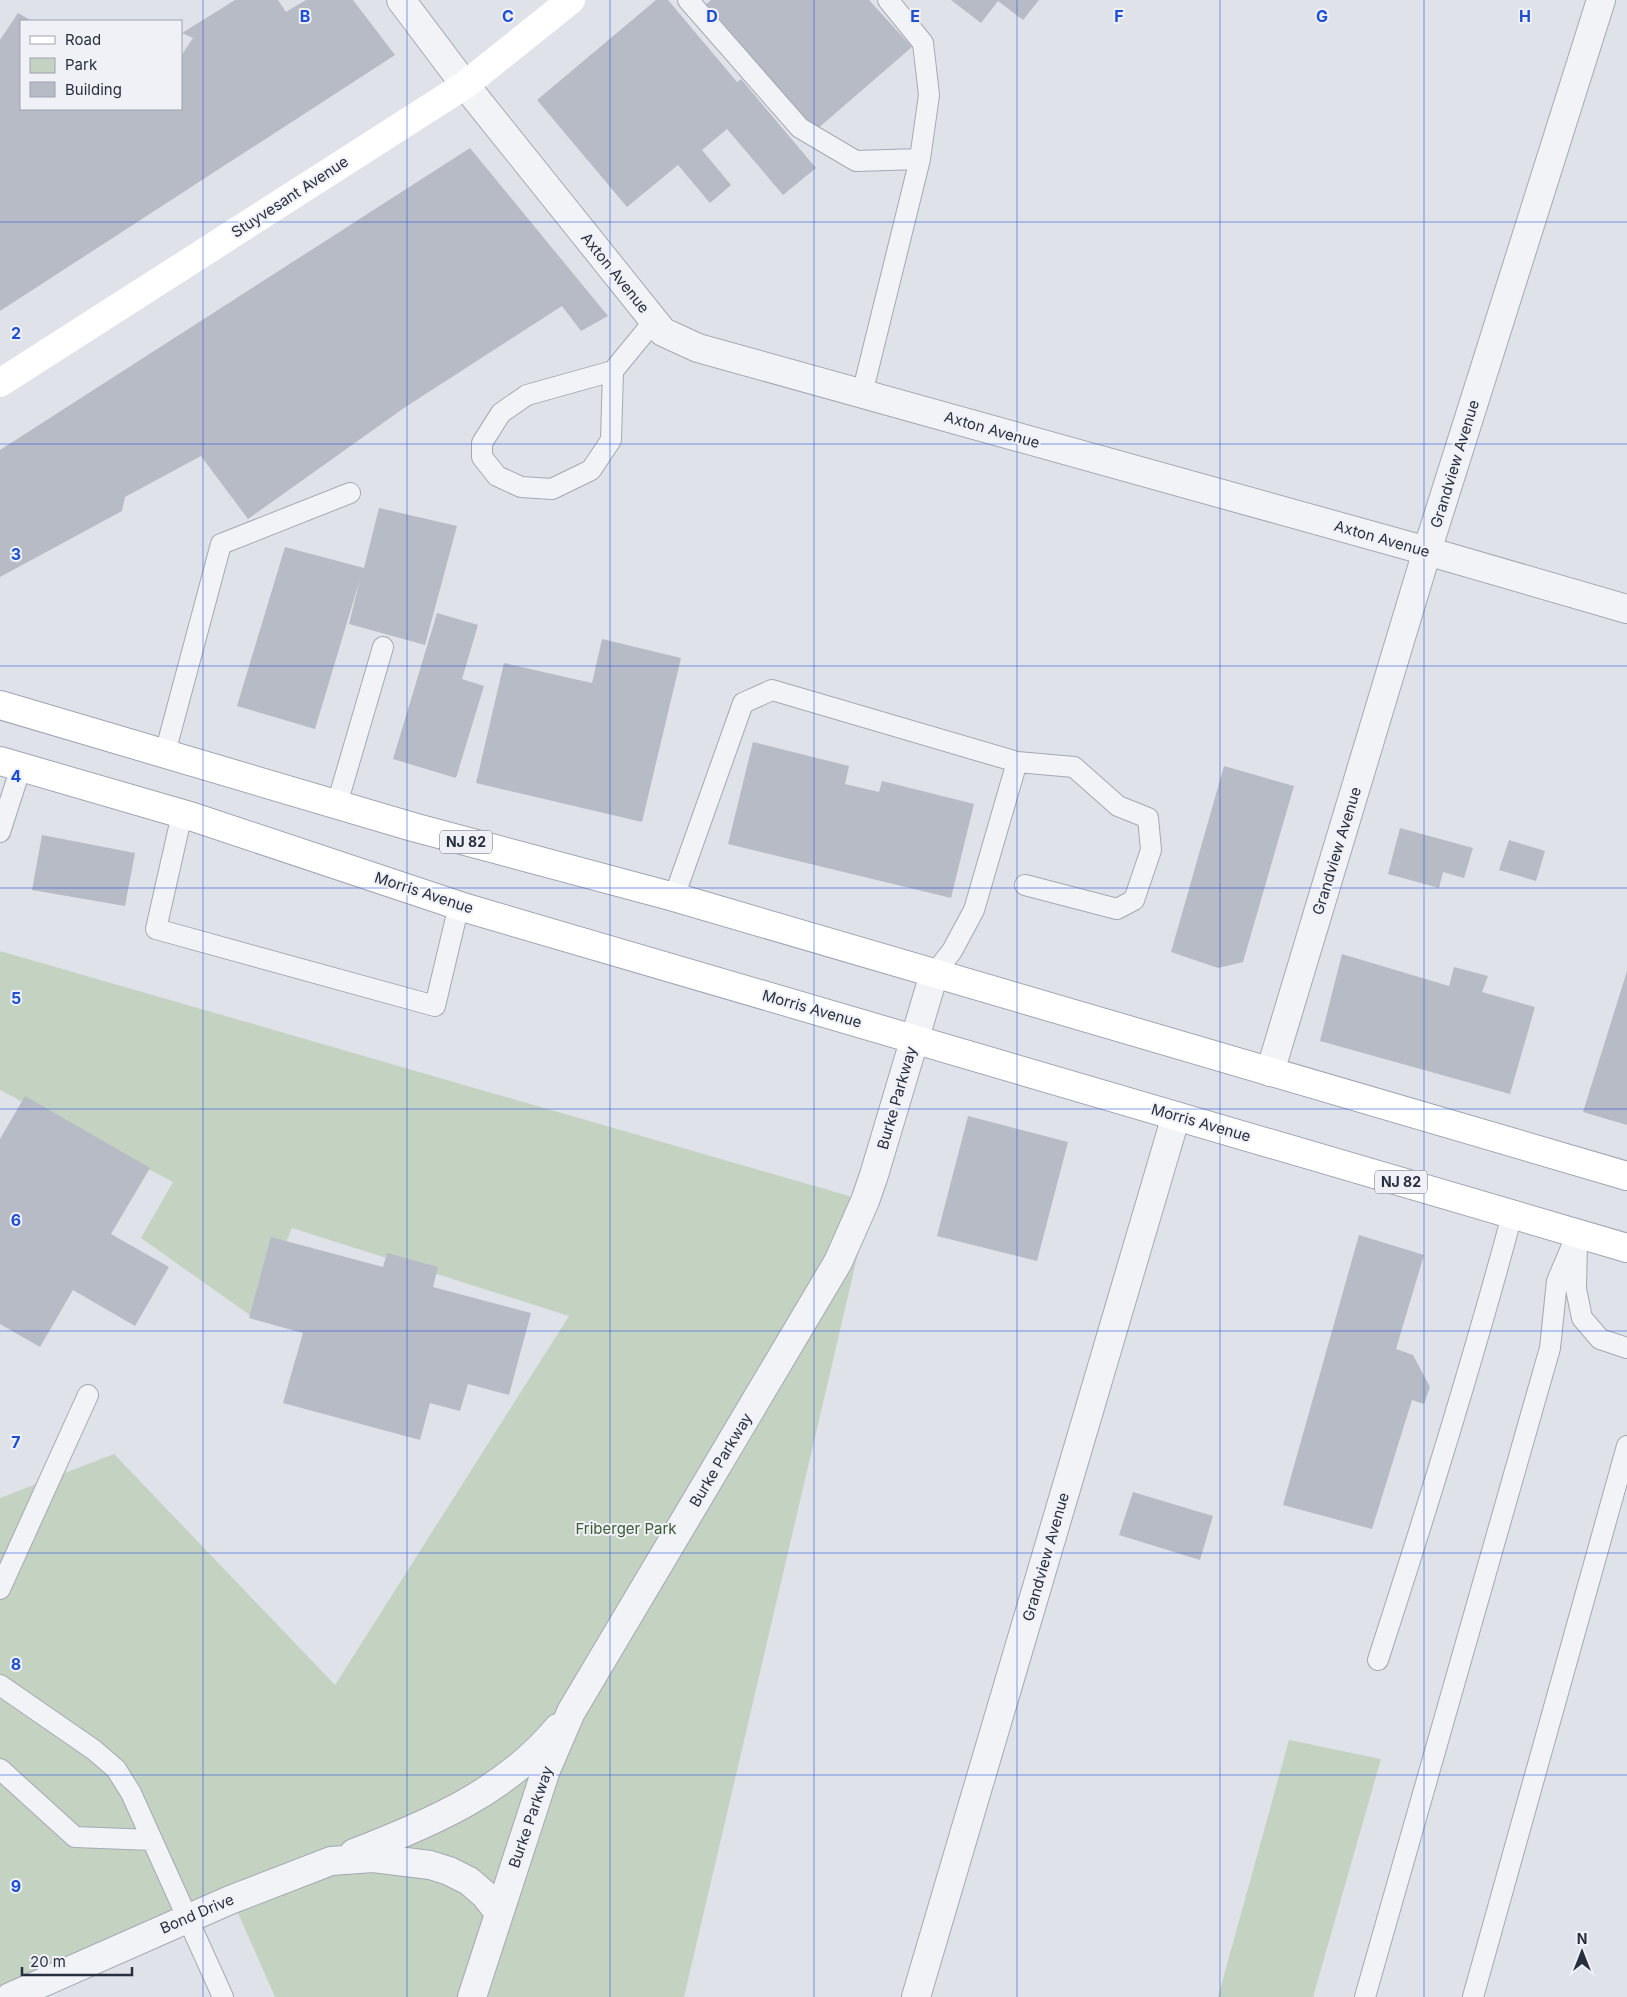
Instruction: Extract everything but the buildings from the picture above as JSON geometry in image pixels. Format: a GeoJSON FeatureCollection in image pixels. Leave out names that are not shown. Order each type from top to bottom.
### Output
{"type":"FeatureCollection","features":[{"type":"Feature","properties":{"kind":"main road","name":"Stuyvesant Avenue"},"geometry":{"type":"LineString","coordinates":[[0,382],[465,85],[571,0]]}},
{"type":"Feature","properties":{"kind":"main road","name":"NJ 82"},"geometry":{"type":"LineString","coordinates":[[0,704],[475,844],[674,897],[1627,1176]]}},
{"type":"Feature","properties":{"kind":"main road","name":"Morris Avenue"},"geometry":{"type":"LineString","coordinates":[[10,764],[182,814],[324,859],[459,905],[1627,1248]]}},
{"type":"Feature","properties":{"kind":"street","name":"Axton Avenue"},"geometry":{"type":"LineString","coordinates":[[401,0],[465,85],[663,332],[698,348],[1427,551],[1627,609]]}},
{"type":"Feature","properties":{"kind":"street","name":"Grandview Avenue"},"geometry":{"type":"LineString","coordinates":[[1270,1072],[1427,551],[1601,0]]}},
{"type":"Feature","properties":{"kind":"street","name":"Burke Parkway"},"geometry":{"type":"LineString","coordinates":[[472,1997],[546,1770],[571,1712],[838,1262],[871,1184],[934,974]]}},
{"type":"Feature","properties":{"kind":"street","name":"Grandview Avenue"},"geometry":{"type":"LineString","coordinates":[[916,1997],[1176,1116]]}},
{"type":"Feature","properties":{"kind":"street","name":"Bond Drive"},"geometry":{"type":"LineString","coordinates":[[10,1997],[230,1900],[430,1822],[475,1799],[518,1767],[552,1736],[571,1712]]}},
{"type":"Feature","properties":{"kind":"street","name":"Bond Drive"},"geometry":{"type":"LineString","coordinates":[[331,1861],[373,1858],[430,1865],[449,1871],[468,1881],[485,1896],[499,1913]]}},
{"type":"Feature","properties":{"kind":"lane"},"geometry":{"type":"LineString","coordinates":[[688,0],[800,128],[856,161],[920,159]]}},
{"type":"Feature","properties":{"kind":"lane"},"geometry":{"type":"LineString","coordinates":[[862,394],[920,159],[929,95],[923,43],[888,0]]}},
{"type":"Feature","properties":{"kind":"lane"},"geometry":{"type":"LineString","coordinates":[[613,371],[611,440],[591,470],[552,489],[521,487],[497,476],[482,457],[482,443],[501,413],[527,396],[613,371],[654,321]]}},
{"type":"Feature","properties":{"kind":"lane"},"geometry":{"type":"LineString","coordinates":[[165,753],[221,544],[350,493]]}},
{"type":"Feature","properties":{"kind":"lane"},"geometry":{"type":"LineString","coordinates":[[336,804],[383,647]]}},
{"type":"Feature","properties":{"kind":"lane"},"geometry":{"type":"LineString","coordinates":[[674,897],[743,703],[772,690],[1017,762],[1074,767],[1118,806],[1148,818],[1151,850],[1134,900],[1117,909],[1025,885]]}},
{"type":"Feature","properties":{"kind":"lane"},"geometry":{"type":"LineString","coordinates":[[934,974],[952,951],[974,910],[1017,762]]}},
{"type":"Feature","properties":{"kind":"lane"},"geometry":{"type":"LineString","coordinates":[[0,832],[10,764]]}},
{"type":"Feature","properties":{"kind":"lane"},"geometry":{"type":"LineString","coordinates":[[182,814],[156,928],[435,1006],[459,905]]}},
{"type":"Feature","properties":{"kind":"lane"},"geometry":{"type":"LineString","coordinates":[[1378,1660],[1442,1462],[1512,1215]]}},
{"type":"Feature","properties":{"kind":"lane"},"geometry":{"type":"LineString","coordinates":[[1577,1234],[1576,1289],[1582,1318],[1600,1339],[1627,1348]]}},
{"type":"Feature","properties":{"kind":"lane"},"geometry":{"type":"LineString","coordinates":[[1365,1997],[1550,1348],[1557,1281],[1577,1234]]}},
{"type":"Feature","properties":{"kind":"lane"},"geometry":{"type":"LineString","coordinates":[[0,1589],[88,1396]]}},
{"type":"Feature","properties":{"kind":"lane"},"geometry":{"type":"LineString","coordinates":[[1473,1997],[1627,1446]]}},
{"type":"Feature","properties":{"kind":"lane"},"geometry":{"type":"LineString","coordinates":[[2,1692],[94,1750],[116,1769],[131,1793],[223,1997]]}},
{"type":"Feature","properties":{"kind":"lane"},"geometry":{"type":"LineString","coordinates":[[0,1769],[75,1837],[152,1840]]}},
{"type":"Feature","properties":{"kind":"green space","name":"Friberger Park"},"geometry":{"type":"Polygon","coordinates":[[[0,951],[870,1202],[684,1997],[275,1997],[238,1913],[40,1997],[0,1997],[0,1498],[114,1454],[335,1685],[569,1316],[292,1228],[254,1318],[141,1238],[173,1182],[0,1090],[0,951]]]}},
{"type":"Feature","properties":{"kind":"green space"},"geometry":{"type":"Polygon","coordinates":[[[1289,1740],[1381,1759],[1313,1997],[1218,1997],[1289,1740]]]}}]}
